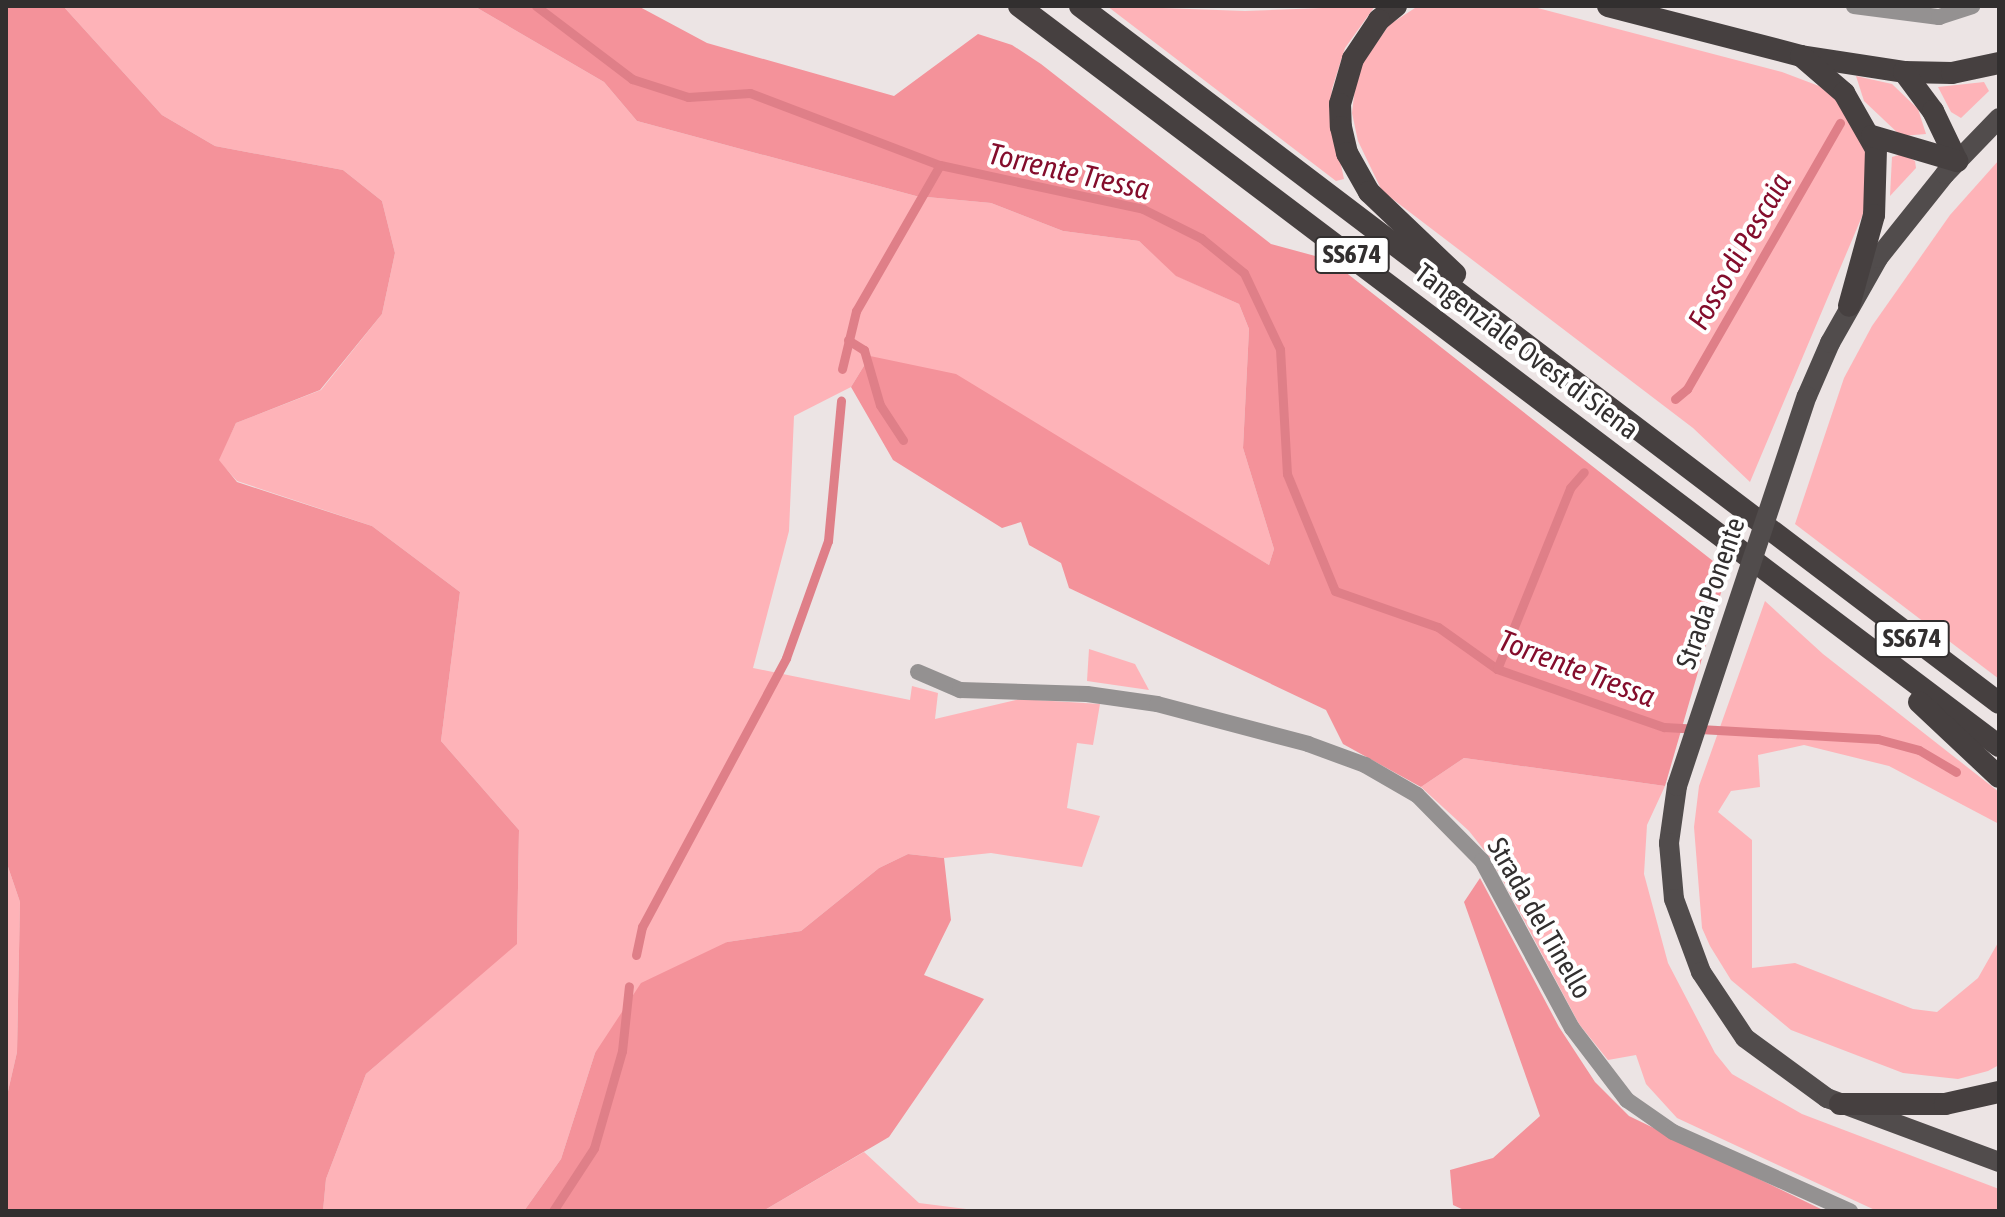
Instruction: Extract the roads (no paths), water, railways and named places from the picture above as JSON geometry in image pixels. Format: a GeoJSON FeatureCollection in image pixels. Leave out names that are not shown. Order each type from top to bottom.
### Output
{"type":"FeatureCollection","features":[{"type":"Feature","properties":{"kind":"highway","name":"Tangenziale Ovest di Siena"},"geometry":{"type":"LineString","coordinates":[[1019,6],[1684,506],[1845,633],[1999,746]]}},
{"type":"Feature","properties":{"kind":"highway","name":"Tangenziale Ovest di Siena"},"geometry":{"type":"LineString","coordinates":[[1080,6],[1524,342],[1824,575],[1999,703]]}},
{"type":"Feature","properties":{"kind":"highway"},"geometry":{"type":"LineString","coordinates":[[1396,6],[1365,37],[1345,80],[1340,104],[1347,153],[1369,192],[1524,342]]}},
{"type":"Feature","properties":{"kind":"highway"},"geometry":{"type":"LineString","coordinates":[[1608,6],[1801,56],[1904,72],[1952,73],[1999,63]]}},
{"type":"Feature","properties":{"kind":"highway"},"geometry":{"type":"LineString","coordinates":[[1801,56],[1844,93],[1872,136],[1878,161],[1874,215],[1849,306]]}},
{"type":"Feature","properties":{"kind":"highway"},"geometry":{"type":"LineString","coordinates":[[1904,72],[1933,111],[1957,161]]}},
{"type":"Feature","properties":{"kind":"highway"},"geometry":{"type":"LineString","coordinates":[[1872,136],[1957,161]]}},
{"type":"Feature","properties":{"kind":"highway"},"geometry":{"type":"LineString","coordinates":[[1845,633],[1999,777]]}},
{"type":"Feature","properties":{"kind":"highway"},"geometry":{"type":"LineString","coordinates":[[1840,1104],[1945,1104],[1999,1092]]}},
{"type":"Feature","properties":{"kind":"main road","name":"Strada Ponente"},"geometry":{"type":"LineString","coordinates":[[1999,118],[1957,161],[1891,240],[1849,306],[1807,396],[1677,786],[1669,874],[1680,923],[1701,972],[1745,1038],[1795,1078],[1840,1104],[1999,1162]]}},
{"type":"Feature","properties":{"kind":"street"},"geometry":{"type":"LineString","coordinates":[[1854,6],[1939,17],[1972,6]]}},
{"type":"Feature","properties":{"kind":"street","name":"Strada del Tinello"},"geometry":{"type":"LineString","coordinates":[[918,672],[960,690],[1087,694],[1171,707],[1308,744],[1365,765],[1417,795],[1482,861],[1572,1028],[1627,1100],[1673,1132],[1850,1211]]}},
{"type":"Feature","properties":{"kind":"waterway","name":"Torrente Tressa"},"geometry":{"type":"LineString","coordinates":[[536,6],[632,79],[688,97],[750,93],[940,165],[1143,209],[1201,238],[1244,273],[1280,349],[1287,474],[1335,591],[1438,627],[1497,669],[1664,727],[1878,739],[1919,750],[1956,772]]}},
{"type":"Feature","properties":{"kind":"waterway","name":"Fosso di Pescaia"},"geometry":{"type":"LineString","coordinates":[[1675,399],[1687,389],[1840,123]]}},
{"type":"Feature","properties":{"kind":"waterway"},"geometry":{"type":"LineString","coordinates":[[842,369],[856,311],[940,165]]}},
{"type":"Feature","properties":{"kind":"waterway"},"geometry":{"type":"LineString","coordinates":[[848,340],[864,350],[880,405],[903,440]]}},
{"type":"Feature","properties":{"kind":"waterway"},"geometry":{"type":"LineString","coordinates":[[636,955],[642,927],[786,658],[828,541],[841,401]]}},
{"type":"Feature","properties":{"kind":"waterway","name":"Fosso di Pescaia"},"geometry":{"type":"LineString","coordinates":[[1497,669],[1570,488],[1584,472]]}},
{"type":"Feature","properties":{"kind":"waterway"},"geometry":{"type":"LineString","coordinates":[[553,1211],[594,1148],[622,1051],[629,986]]}}]}
